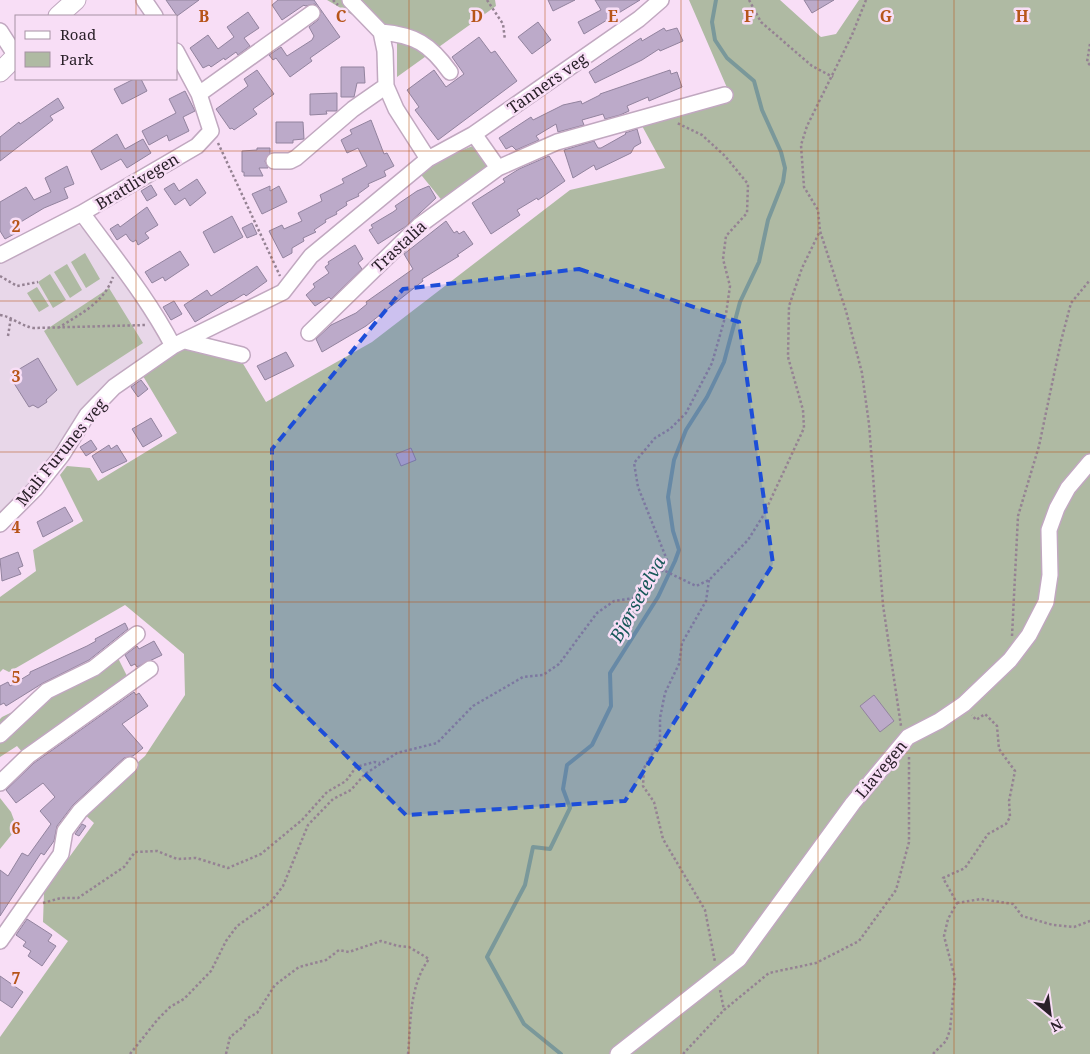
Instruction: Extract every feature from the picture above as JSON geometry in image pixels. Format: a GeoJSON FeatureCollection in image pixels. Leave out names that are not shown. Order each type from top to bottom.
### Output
{"type":"FeatureCollection","features":[{"type":"Feature","properties":{"kind":"main road"},"geometry":{"type":"LineString","coordinates":[[59,15],[76,0]]}},
{"type":"Feature","properties":{"kind":"main road"},"geometry":{"type":"LineString","coordinates":[[0,72],[15,57]]}},
{"type":"Feature","properties":{"kind":"street"},"geometry":{"type":"LineString","coordinates":[[144,0],[153,15]]}},
{"type":"Feature","properties":{"kind":"street"},"geometry":{"type":"LineString","coordinates":[[179,343],[234,318],[286,288],[311,256],[428,159],[396,109],[386,86],[385,46],[381,32],[350,0]]}},
{"type":"Feature","properties":{"kind":"street","name":"Tanners veg"},"geometry":{"type":"LineString","coordinates":[[428,159],[474,134],[639,19],[661,0]]}},
{"type":"Feature","properties":{"kind":"street"},"geometry":{"type":"LineString","coordinates":[[199,94],[312,13]]}},
{"type":"Feature","properties":{"kind":"street"},"geometry":{"type":"LineString","coordinates":[[0,31],[15,54]]}},
{"type":"Feature","properties":{"kind":"street"},"geometry":{"type":"LineString","coordinates":[[381,32],[411,37],[430,48],[450,72]]}},
{"type":"Feature","properties":{"kind":"street"},"geometry":{"type":"LineString","coordinates":[[178,55],[199,94],[211,131]]}},
{"type":"Feature","properties":{"kind":"street"},"geometry":{"type":"LineString","coordinates":[[274,161],[290,161],[296,158],[353,110],[386,86]]}},
{"type":"Feature","properties":{"kind":"street","name":"Trastalia"},"geometry":{"type":"LineString","coordinates":[[309,333],[420,225],[498,168],[556,142],[725,95]]}},
{"type":"Feature","properties":{"kind":"street","name":"Brattlivegen"},"geometry":{"type":"LineString","coordinates":[[179,343],[162,325],[121,265],[82,213],[197,146],[211,131]]}},
{"type":"Feature","properties":{"kind":"street"},"geometry":{"type":"LineString","coordinates":[[474,134],[498,168]]}},
{"type":"Feature","properties":{"kind":"street"},"geometry":{"type":"LineString","coordinates":[[0,255],[82,213]]}},
{"type":"Feature","properties":{"kind":"street"},"geometry":{"type":"LineString","coordinates":[[179,343],[242,355]]}},
{"type":"Feature","properties":{"kind":"street","name":"Mali Furunes veg"},"geometry":{"type":"LineString","coordinates":[[0,524],[35,489],[62,455],[94,408],[114,387],[179,343]]}},
{"type":"Feature","properties":{"kind":"street","name":"Liavegen"},"geometry":{"type":"LineString","coordinates":[[618,1054],[739,959],[853,803],[908,736],[939,721],[964,704],[1010,660],[1029,635],[1046,602],[1050,575],[1049,530],[1057,508],[1068,488],[1090,462]]}},
{"type":"Feature","properties":{"kind":"street"},"geometry":{"type":"LineString","coordinates":[[0,735],[47,691],[94,668],[137,634]]}},
{"type":"Feature","properties":{"kind":"street"},"geometry":{"type":"LineString","coordinates":[[0,783],[28,756],[150,669]]}},
{"type":"Feature","properties":{"kind":"street"},"geometry":{"type":"LineString","coordinates":[[0,941],[31,908],[61,854],[65,831],[80,811],[130,765]]}},
{"type":"Feature","properties":{"kind":"path"},"geometry":{"type":"LineString","coordinates":[[487,0],[503,24],[505,40]]}},
{"type":"Feature","properties":{"kind":"path"},"geometry":{"type":"LineString","coordinates":[[749,0],[761,22],[812,66],[833,77]]}},
{"type":"Feature","properties":{"kind":"path"},"geometry":{"type":"LineString","coordinates":[[683,1054],[724,1010],[769,973],[816,962],[859,941],[896,890],[910,842],[908,736],[900,725],[883,605],[869,424],[862,373],[846,311],[820,231],[818,210],[804,187],[800,145],[807,126],[833,77],[866,0]]}},
{"type":"Feature","properties":{"kind":"path"},"geometry":{"type":"LineString","coordinates":[[1090,44],[1087,62],[1090,65]]}},
{"type":"Feature","properties":{"kind":"path"},"geometry":{"type":"LineString","coordinates":[[130,1054],[158,1018],[170,1007],[184,999],[211,971],[220,957],[226,940],[237,926],[270,903],[283,886],[308,825],[333,799],[352,790],[365,774],[380,763],[397,754],[437,743],[474,706],[523,677],[543,675],[559,664],[597,613],[614,601],[634,598],[664,570],[667,560],[638,487],[634,463],[655,438],[670,429],[686,413],[712,363],[726,314],[730,286],[723,259],[726,236],[747,213],[748,184],[725,156],[702,134],[656,113]]}},
{"type":"Feature","properties":{"kind":"path"},"geometry":{"type":"LineString","coordinates":[[211,131],[286,288]]}},
{"type":"Feature","properties":{"kind":"path"},"geometry":{"type":"LineString","coordinates":[[664,570],[696,586],[709,580],[748,540],[789,465],[804,428],[803,410],[788,358],[789,306],[802,268],[820,231]]}},
{"type":"Feature","properties":{"kind":"path"},"geometry":{"type":"LineString","coordinates":[[57,328],[92,308],[109,288],[116,270],[121,265]]}},
{"type":"Feature","properties":{"kind":"path"},"geometry":{"type":"LineString","coordinates":[[0,276],[16,286],[38,282]]}},
{"type":"Feature","properties":{"kind":"path"},"geometry":{"type":"LineString","coordinates":[[1010,660],[1016,581],[1018,516],[1039,446],[1061,341],[1071,304],[1090,280]]}},
{"type":"Feature","properties":{"kind":"path"},"geometry":{"type":"LineString","coordinates":[[0,315],[12,317],[23,326],[57,328],[131,324],[162,325]]}},
{"type":"Feature","properties":{"kind":"path"},"geometry":{"type":"LineString","coordinates":[[8,336],[12,317]]}},
{"type":"Feature","properties":{"kind":"path"},"geometry":{"type":"LineString","coordinates":[[709,580],[706,601],[682,643],[679,664],[665,693],[660,718],[660,740],[644,768],[643,786],[654,802],[663,839],[705,910],[715,964]]}},
{"type":"Feature","properties":{"kind":"path"},"geometry":{"type":"LineString","coordinates":[[958,903],[943,878],[964,868],[988,834],[1006,824],[1010,817],[1009,801],[1015,771],[999,748],[998,726],[985,714],[976,720],[964,704]]}},
{"type":"Feature","properties":{"kind":"path"},"geometry":{"type":"LineString","coordinates":[[31,908],[61,898],[78,898],[124,867],[136,852],[157,851],[177,859],[196,858],[228,868],[261,854],[302,820],[327,792],[346,781],[356,767],[374,762],[380,763]]}},
{"type":"Feature","properties":{"kind":"path"},"geometry":{"type":"LineString","coordinates":[[933,1054],[946,1041],[950,1030],[955,978],[944,936],[948,919],[958,903],[981,899],[1013,904],[1022,916],[1053,925],[1074,927],[1090,921]]}},
{"type":"Feature","properties":{"kind":"path"},"geometry":{"type":"LineString","coordinates":[[226,1054],[230,1037],[244,1026],[246,1019],[257,1013],[275,985],[299,967],[326,960],[339,950],[349,952],[381,940],[398,946],[409,946],[429,959],[422,969],[414,989],[408,1054]]}},
{"type":"Feature","properties":{"kind":"path"},"geometry":{"type":"LineString","coordinates":[[720,986],[724,1010]]}},
{"type":"Feature","properties":{"kind":"highlighted area"},"geometry":{"type":"Polygon","coordinates":[[[579,269],[739,322],[773,564],[625,801],[406,815],[272,682],[272,449],[403,289],[579,269]]]}},
{"type":"Feature","properties":{"kind":"shaded area"},"geometry":{"type":"Polygon","coordinates":[[[69,226],[79,226],[89,231],[168,343],[111,385],[59,454],[0,519],[0,260],[69,226]]]}},
{"type":"Feature","properties":{"kind":"green space"},"geometry":{"type":"Polygon","coordinates":[[[327,0],[495,0],[496,6],[397,77],[397,41],[327,0]]]}},
{"type":"Feature","properties":{"kind":"green space"},"geometry":{"type":"Polygon","coordinates":[[[689,0],[780,0],[821,37],[836,34],[859,0],[1090,0],[1090,1054],[0,1054],[0,1037],[68,941],[43,922],[44,892],[94,823],[82,812],[145,756],[185,695],[184,654],[125,605],[9,672],[3,669],[0,672],[0,597],[36,571],[33,550],[83,521],[60,475],[67,466],[90,468],[98,481],[177,433],[143,376],[179,348],[242,362],[266,402],[372,342],[570,190],[665,168],[641,124],[728,90],[689,0]]]}},
{"type":"Feature","properties":{"kind":"green space"},"geometry":{"type":"Polygon","coordinates":[[[475,145],[491,167],[444,203],[418,171],[430,163],[475,145]]]}},
{"type":"Feature","properties":{"kind":"green space"},"geometry":{"type":"Polygon","coordinates":[[[85,253],[100,279],[86,288],[71,262],[85,253]]]}},
{"type":"Feature","properties":{"kind":"green space"},"geometry":{"type":"Polygon","coordinates":[[[67,264],[82,290],[70,298],[54,272],[67,264]]]}},
{"type":"Feature","properties":{"kind":"green space"},"geometry":{"type":"Polygon","coordinates":[[[50,274],[66,300],[53,308],[38,282],[50,274]]]}},
{"type":"Feature","properties":{"kind":"green space"},"geometry":{"type":"Polygon","coordinates":[[[37,287],[49,306],[39,312],[27,293],[37,287]]]}},
{"type":"Feature","properties":{"kind":"green space"},"geometry":{"type":"Polygon","coordinates":[[[109,288],[143,343],[77,386],[44,331],[109,288]]]}},
{"type":"Feature","properties":{"kind":"green space"},"geometry":{"type":"Polygon","coordinates":[[[117,656],[128,678],[23,753],[17,746],[0,757],[0,719],[2,717],[96,671],[117,656]]]}},
{"type":"Feature","properties":{"kind":"green space"},"geometry":{"type":"Polygon","coordinates":[[[0,798],[11,812],[17,828],[0,849],[0,798]]]}},
{"type":"Feature","properties":{"kind":"building"},"geometry":{"type":"Polygon","coordinates":[[[166,0],[199,0],[178,15],[166,0]]]}},
{"type":"Feature","properties":{"kind":"building"},"geometry":{"type":"Polygon","coordinates":[[[278,0],[314,0],[340,37],[310,58],[312,61],[290,77],[276,58],[273,60],[269,55],[281,47],[287,56],[312,40],[314,36],[309,27],[318,20],[321,12],[315,4],[304,5],[282,20],[272,5],[278,0]]]}},
{"type":"Feature","properties":{"kind":"building"},"geometry":{"type":"Polygon","coordinates":[[[548,0],[575,0],[553,11],[548,0]]]}},
{"type":"Feature","properties":{"kind":"building"},"geometry":{"type":"Polygon","coordinates":[[[595,0],[640,0],[584,34],[578,22],[601,10],[595,0]]]}},
{"type":"Feature","properties":{"kind":"building"},"geometry":{"type":"Polygon","coordinates":[[[804,0],[834,0],[812,13],[804,0]]]}},
{"type":"Feature","properties":{"kind":"building"},"geometry":{"type":"Polygon","coordinates":[[[248,12],[259,28],[244,38],[250,46],[238,55],[236,52],[211,67],[209,65],[203,68],[190,48],[208,35],[218,49],[234,37],[227,27],[248,12]]]}},
{"type":"Feature","properties":{"kind":"building"},"geometry":{"type":"Polygon","coordinates":[[[538,22],[551,40],[532,54],[518,37],[538,22]]]}},
{"type":"Feature","properties":{"kind":"building"},"geometry":{"type":"Polygon","coordinates":[[[664,28],[666,31],[677,28],[683,41],[660,51],[659,49],[642,60],[595,83],[589,72],[641,38],[642,41],[664,28]]]}},
{"type":"Feature","properties":{"kind":"building"},"geometry":{"type":"Polygon","coordinates":[[[479,37],[491,53],[495,51],[517,81],[438,140],[415,110],[419,107],[407,90],[434,70],[446,87],[464,74],[452,57],[479,37]]]}},
{"type":"Feature","properties":{"kind":"building"},"geometry":{"type":"Polygon","coordinates":[[[341,67],[364,67],[365,83],[357,83],[354,97],[341,97],[341,67]]]}},
{"type":"Feature","properties":{"kind":"building"},"geometry":{"type":"Polygon","coordinates":[[[257,70],[274,94],[253,109],[257,114],[234,130],[230,129],[216,109],[248,86],[244,79],[257,70]]]}},
{"type":"Feature","properties":{"kind":"building"},"geometry":{"type":"Polygon","coordinates":[[[670,70],[671,74],[677,72],[682,87],[649,101],[648,97],[627,106],[629,111],[620,115],[605,119],[603,114],[582,120],[584,125],[558,132],[556,124],[536,136],[539,140],[516,150],[512,146],[506,149],[499,138],[531,117],[533,120],[563,105],[581,101],[582,104],[600,94],[670,70]]]}},
{"type":"Feature","properties":{"kind":"building"},"geometry":{"type":"Polygon","coordinates":[[[132,80],[142,80],[147,91],[122,104],[114,89],[132,80]]]}},
{"type":"Feature","properties":{"kind":"building"},"geometry":{"type":"Polygon","coordinates":[[[185,91],[195,111],[183,117],[189,131],[169,141],[167,135],[149,145],[142,131],[176,113],[169,99],[185,91]]]}},
{"type":"Feature","properties":{"kind":"building"},"geometry":{"type":"Polygon","coordinates":[[[337,93],[337,111],[326,111],[327,114],[310,115],[310,94],[337,93]]]}},
{"type":"Feature","properties":{"kind":"building"},"geometry":{"type":"Polygon","coordinates":[[[58,98],[64,108],[50,116],[53,120],[0,161],[0,137],[19,122],[20,124],[58,98]]]}},
{"type":"Feature","properties":{"kind":"building"},"geometry":{"type":"Polygon","coordinates":[[[371,120],[384,154],[387,153],[394,166],[384,171],[386,176],[368,184],[369,186],[358,194],[359,196],[346,202],[347,205],[336,212],[337,214],[325,220],[326,222],[314,230],[316,232],[303,238],[304,241],[292,248],[292,253],[283,258],[269,231],[282,225],[284,229],[302,221],[298,213],[322,201],[320,195],[344,183],[342,179],[367,166],[358,148],[347,153],[341,140],[352,134],[350,130],[371,120]]]}},
{"type":"Feature","properties":{"kind":"building"},"geometry":{"type":"Polygon","coordinates":[[[276,122],[303,122],[304,139],[293,140],[293,143],[276,143],[276,122]]]}},
{"type":"Feature","properties":{"kind":"building"},"geometry":{"type":"Polygon","coordinates":[[[637,129],[641,143],[634,147],[631,153],[596,170],[594,165],[573,178],[564,150],[594,141],[598,148],[601,148],[625,133],[637,129]]]}},
{"type":"Feature","properties":{"kind":"building"},"geometry":{"type":"Polygon","coordinates":[[[117,134],[125,149],[143,139],[151,153],[127,168],[121,159],[101,170],[91,151],[117,134]]]}},
{"type":"Feature","properties":{"kind":"building"},"geometry":{"type":"Polygon","coordinates":[[[257,148],[270,148],[270,153],[265,161],[268,168],[259,168],[263,176],[244,176],[244,172],[242,172],[242,151],[257,150],[257,148]]]}},
{"type":"Feature","properties":{"kind":"building"},"geometry":{"type":"Polygon","coordinates":[[[549,156],[565,181],[538,200],[537,198],[517,210],[520,215],[491,234],[472,203],[505,182],[503,179],[519,169],[549,156]]]}},
{"type":"Feature","properties":{"kind":"building"},"geometry":{"type":"Polygon","coordinates":[[[67,166],[74,184],[64,188],[68,198],[44,208],[14,226],[18,232],[5,239],[0,231],[0,202],[26,187],[34,200],[51,192],[45,178],[67,166]]]}},
{"type":"Feature","properties":{"kind":"building"},"geometry":{"type":"Polygon","coordinates":[[[197,179],[206,193],[190,206],[185,198],[175,205],[164,189],[174,183],[179,191],[197,179]]]}},
{"type":"Feature","properties":{"kind":"building"},"geometry":{"type":"Polygon","coordinates":[[[151,185],[157,195],[147,201],[141,191],[151,185]]]}},
{"type":"Feature","properties":{"kind":"building"},"geometry":{"type":"Polygon","coordinates":[[[270,186],[270,191],[279,186],[287,202],[262,214],[252,194],[270,186]]]}},
{"type":"Feature","properties":{"kind":"building"},"geometry":{"type":"Polygon","coordinates":[[[429,186],[436,198],[405,227],[378,244],[369,230],[373,228],[371,225],[393,212],[397,209],[395,206],[417,191],[429,186]]]}},
{"type":"Feature","properties":{"kind":"building"},"geometry":{"type":"Polygon","coordinates":[[[147,207],[158,225],[145,233],[149,238],[138,245],[136,240],[133,242],[126,234],[117,240],[110,229],[118,224],[120,227],[147,207]]]}},
{"type":"Feature","properties":{"kind":"building"},"geometry":{"type":"Polygon","coordinates":[[[232,216],[243,237],[214,253],[203,232],[232,216]]]}},
{"type":"Feature","properties":{"kind":"building"},"geometry":{"type":"Polygon","coordinates":[[[446,221],[454,233],[457,231],[459,234],[464,231],[473,244],[457,255],[459,256],[422,279],[423,281],[366,326],[322,352],[316,339],[331,325],[356,313],[367,304],[366,302],[413,269],[404,254],[446,221]]]}},
{"type":"Feature","properties":{"kind":"building"},"geometry":{"type":"Polygon","coordinates":[[[252,223],[257,234],[247,238],[242,228],[252,223]]]}},
{"type":"Feature","properties":{"kind":"building"},"geometry":{"type":"Polygon","coordinates":[[[355,245],[363,259],[358,263],[362,269],[331,299],[329,297],[315,306],[306,295],[315,287],[313,284],[329,273],[325,267],[329,264],[328,262],[355,245]]]}},
{"type":"Feature","properties":{"kind":"building"},"geometry":{"type":"Polygon","coordinates":[[[180,251],[189,265],[165,281],[163,277],[152,283],[145,272],[180,251]]]}},
{"type":"Feature","properties":{"kind":"building"},"geometry":{"type":"Polygon","coordinates":[[[257,266],[267,281],[246,296],[244,294],[230,301],[195,322],[184,305],[207,290],[211,296],[257,266]]]}},
{"type":"Feature","properties":{"kind":"building"},"geometry":{"type":"Polygon","coordinates":[[[174,301],[182,314],[171,320],[163,307],[174,301]]]}},
{"type":"Feature","properties":{"kind":"building"},"geometry":{"type":"Polygon","coordinates":[[[286,352],[294,366],[265,380],[257,366],[286,352]]]}},
{"type":"Feature","properties":{"kind":"building"},"geometry":{"type":"Polygon","coordinates":[[[38,358],[57,390],[46,400],[47,402],[38,408],[33,405],[29,407],[12,380],[14,379],[11,374],[38,358]]]}},
{"type":"Feature","properties":{"kind":"building"},"geometry":{"type":"Polygon","coordinates":[[[141,380],[148,389],[138,397],[131,387],[141,380]]]}},
{"type":"Feature","properties":{"kind":"building"},"geometry":{"type":"Polygon","coordinates":[[[151,418],[162,436],[143,447],[132,429],[151,418]]]}},
{"type":"Feature","properties":{"kind":"building"},"geometry":{"type":"Polygon","coordinates":[[[91,440],[97,449],[86,456],[80,447],[91,440]]]}},
{"type":"Feature","properties":{"kind":"building"},"geometry":{"type":"Polygon","coordinates":[[[109,445],[111,449],[117,445],[127,461],[102,473],[92,456],[109,445]]]}},
{"type":"Feature","properties":{"kind":"building"},"geometry":{"type":"Polygon","coordinates":[[[411,448],[416,460],[401,466],[396,454],[411,448]]]}},
{"type":"Feature","properties":{"kind":"building"},"geometry":{"type":"Polygon","coordinates":[[[65,507],[73,521],[43,537],[37,522],[65,507]]]}},
{"type":"Feature","properties":{"kind":"building"},"geometry":{"type":"Polygon","coordinates":[[[18,552],[23,566],[18,568],[21,574],[2,581],[0,559],[18,552]]]}},
{"type":"Feature","properties":{"kind":"building"},"geometry":{"type":"Polygon","coordinates":[[[125,623],[128,629],[89,660],[43,683],[6,706],[4,703],[0,705],[0,686],[8,682],[10,686],[30,674],[30,672],[87,646],[96,641],[95,639],[125,623]]]}},
{"type":"Feature","properties":{"kind":"building"},"geometry":{"type":"Polygon","coordinates":[[[154,641],[162,655],[137,667],[135,664],[131,666],[125,655],[137,646],[139,649],[154,641]]]}},
{"type":"Feature","properties":{"kind":"building"},"geometry":{"type":"Polygon","coordinates":[[[134,692],[136,695],[139,693],[148,706],[122,724],[143,748],[133,756],[124,758],[73,805],[57,826],[54,841],[44,855],[41,853],[0,916],[0,870],[8,876],[22,853],[28,856],[51,824],[40,811],[55,797],[43,783],[16,803],[6,790],[34,763],[134,692]]]}},
{"type":"Feature","properties":{"kind":"building"},"geometry":{"type":"Polygon","coordinates":[[[874,695],[894,721],[880,732],[860,706],[874,695]]]}},
{"type":"Feature","properties":{"kind":"building"},"geometry":{"type":"Polygon","coordinates":[[[82,824],[86,826],[79,836],[75,834],[82,824]]]}},
{"type":"Feature","properties":{"kind":"building"},"geometry":{"type":"Polygon","coordinates":[[[27,919],[52,935],[48,941],[56,946],[42,966],[28,956],[31,951],[23,946],[26,942],[16,935],[27,919]]]}},
{"type":"Feature","properties":{"kind":"building"},"geometry":{"type":"Polygon","coordinates":[[[0,976],[23,992],[12,1008],[0,1000],[0,976]]]}},
{"type":"Feature","properties":{"kind":"waterway","name":"Bjørsetelva"},"geometry":{"type":"LineString","coordinates":[[561,1054],[524,1024],[487,957],[525,885],[533,847],[550,849],[570,808],[563,789],[567,765],[592,745],[611,706],[610,673],[658,597],[675,561],[679,550],[673,531],[668,497],[674,460],[686,430],[707,397],[724,362],[740,302],[759,262],[768,220],[783,182],[785,168],[781,152],[762,110],[754,81],[727,58],[715,40],[712,22],[716,0]]}}]}
